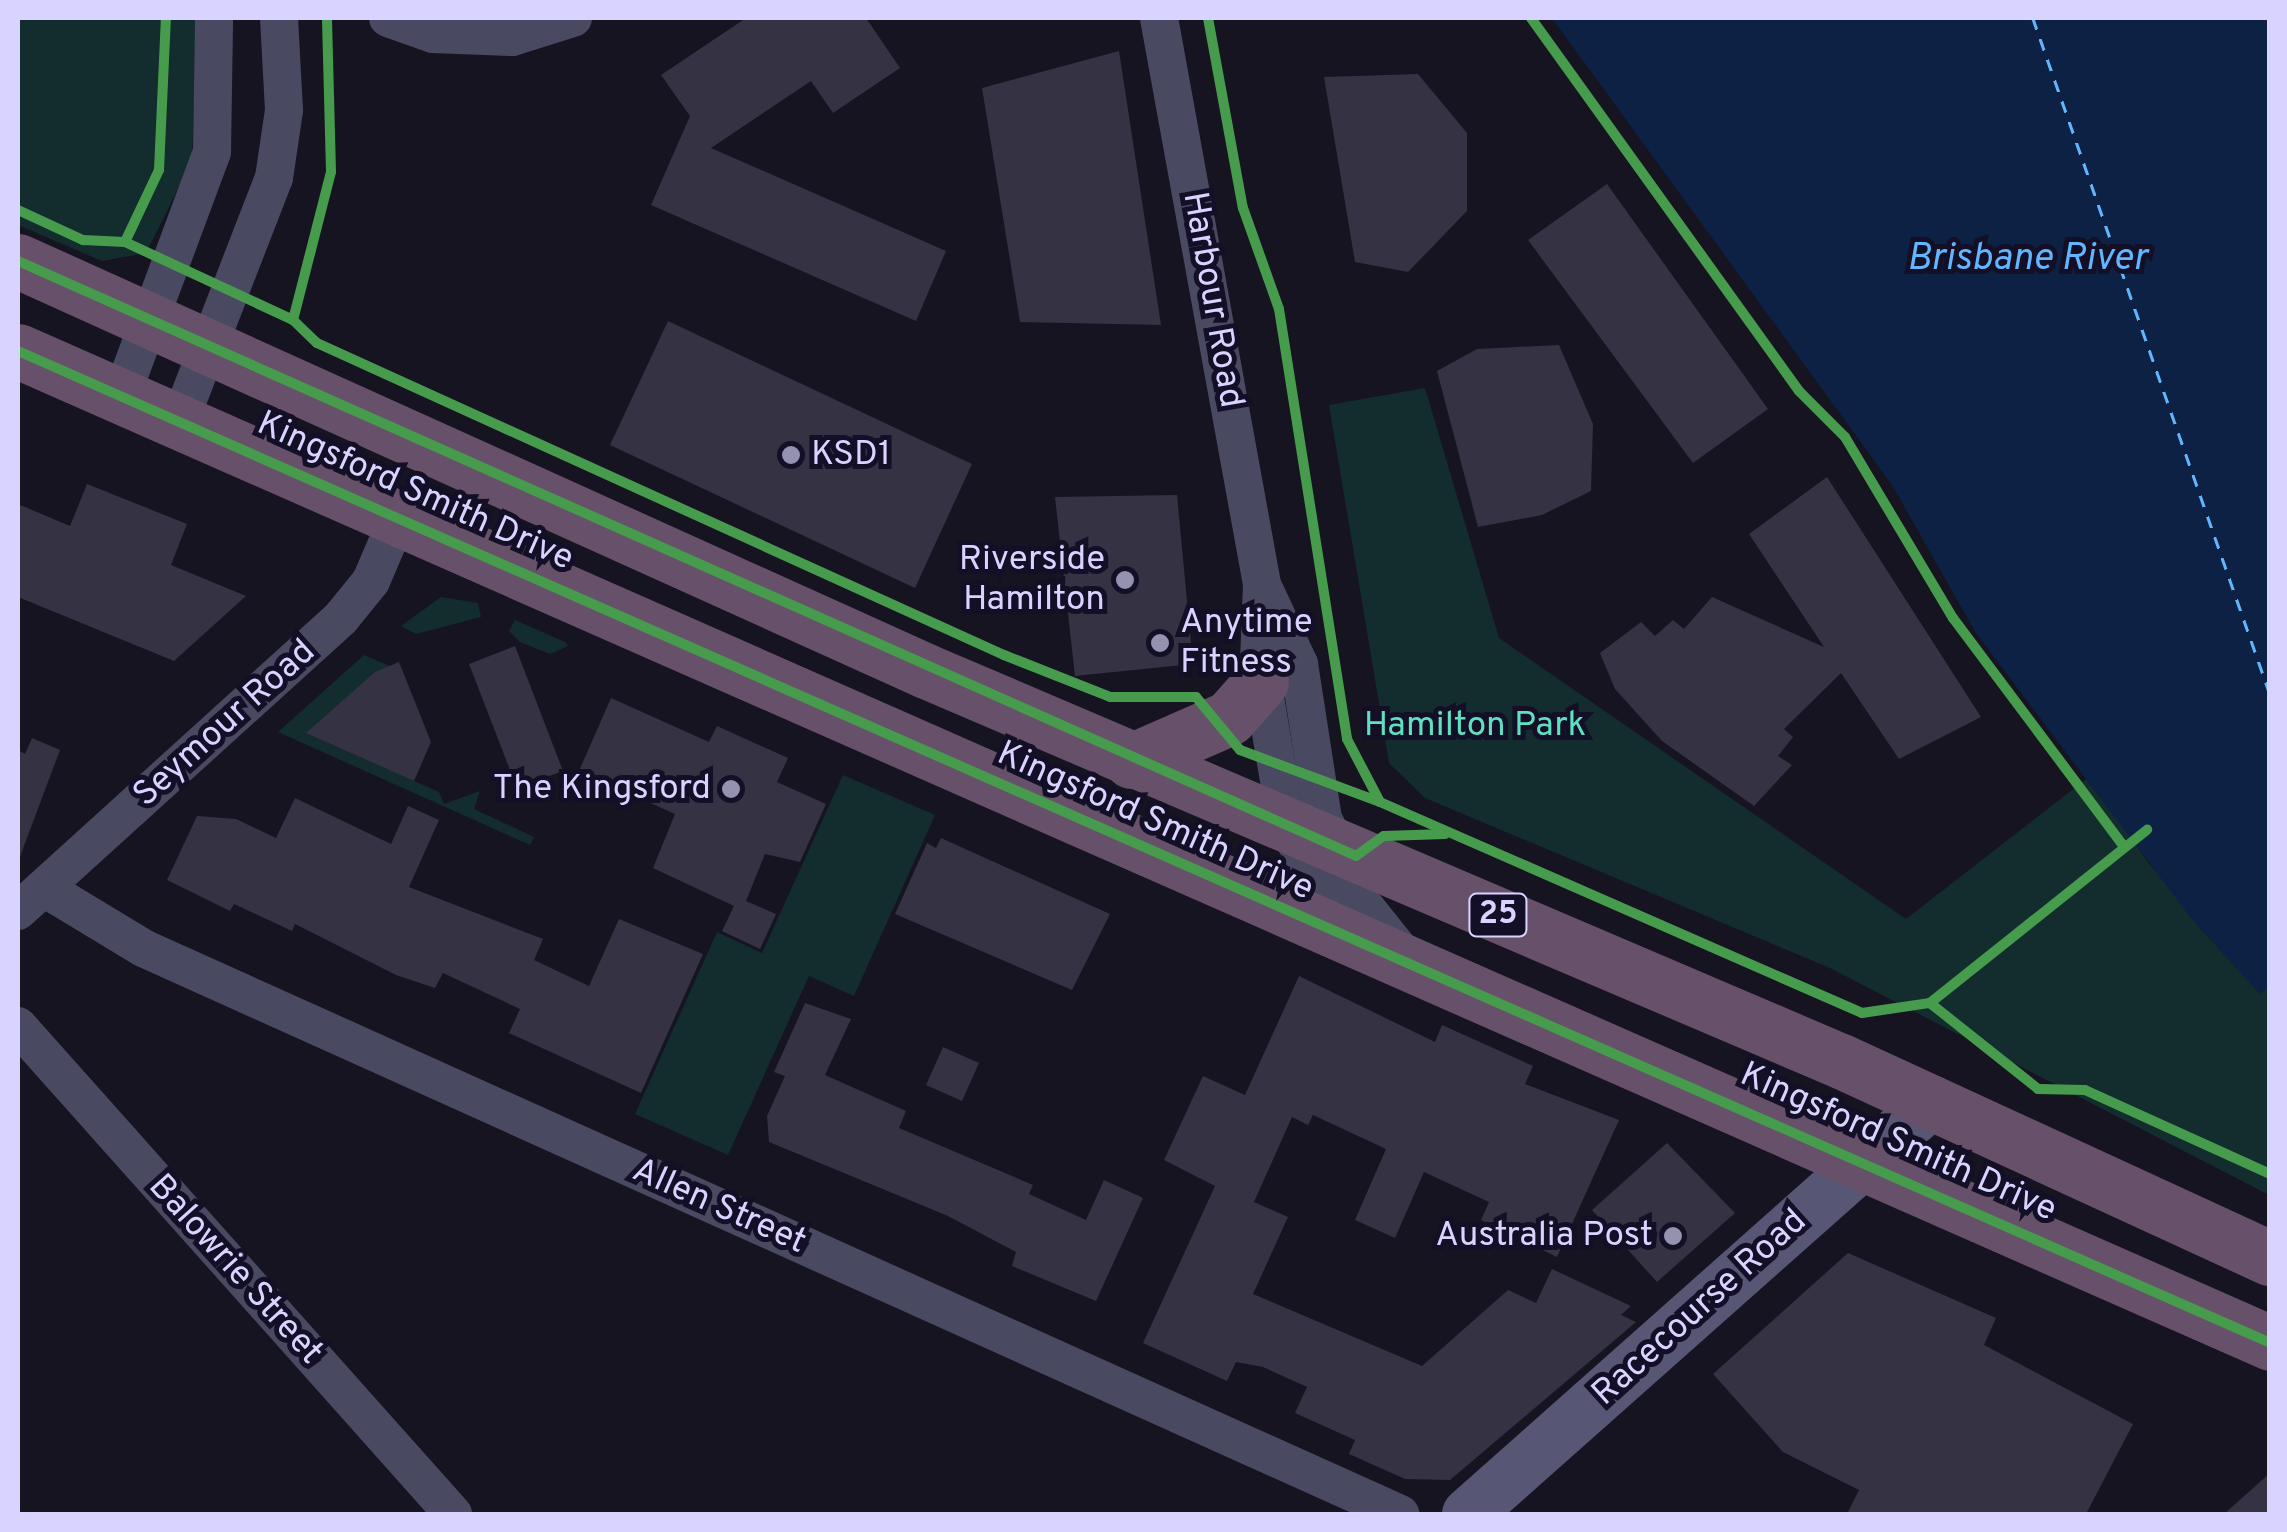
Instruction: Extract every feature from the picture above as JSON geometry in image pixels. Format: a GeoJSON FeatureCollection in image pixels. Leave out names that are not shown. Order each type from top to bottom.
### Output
{"type":"FeatureCollection","features":[{"type":"Feature","properties":{"kind":"highway","name":"Kingsford Smith Drive"},"geometry":{"type":"LineString","coordinates":[[18,261],[1132,761],[1932,1102],[2270,1258]]}},
{"type":"Feature","properties":{"kind":"highway","name":"Kingsford Smith Drive"},"geometry":{"type":"LineString","coordinates":[[18,352],[400,513],[1411,965],[1868,1158],[2270,1342]]}},
{"type":"Feature","properties":{"kind":"highway"},"geometry":{"type":"LineString","coordinates":[[1132,761],[1229,718],[1261,682]]}},
{"type":"Feature","properties":{"kind":"street"},"geometry":{"type":"LineString","coordinates":[[122,394],[212,152],[214,18]]}},
{"type":"Feature","properties":{"kind":"street"},"geometry":{"type":"LineString","coordinates":[[180,420],[274,178],[284,110],[280,18]]}},
{"type":"Feature","properties":{"kind":"street"},"geometry":{"type":"LineString","coordinates":[[388,18],[433,34],[479,26],[532,38],[573,18]]}},
{"type":"Feature","properties":{"kind":"street","name":"Harbour Road"},"geometry":{"type":"LineString","coordinates":[[1159,18],[1262,584],[1261,682],[1287,827],[1311,870],[1366,908],[1411,965]]}},
{"type":"Feature","properties":{"kind":"street","name":"Seymour Road"},"geometry":{"type":"LineString","coordinates":[[31,899],[342,618],[371,582],[400,513]]}},
{"type":"Feature","properties":{"kind":"street","name":"Harbour Road"},"geometry":{"type":"LineString","coordinates":[[1262,584],[1299,664],[1324,819],[1338,848]]}},
{"type":"Feature","properties":{"kind":"street","name":"Allen Street"},"geometry":{"type":"LineString","coordinates":[[31,899],[1400,1514]]}},
{"type":"Feature","properties":{"kind":"street","name":"Balowrie Street"},"geometry":{"type":"LineString","coordinates":[[18,1026],[453,1514]]}},
{"type":"Feature","properties":{"kind":"street","name":"Racecourse Road"},"geometry":{"type":"LineString","coordinates":[[1468,1514],[1932,1102]]}},
{"type":"Feature","properties":{"kind":"green space"},"geometry":{"type":"Polygon","coordinates":[[[18,18],[197,18],[192,161],[146,253],[102,261],[18,225],[18,18]]]}},
{"type":"Feature","properties":{"kind":"green space","name":"Hamilton Park"},"geometry":{"type":"Polygon","coordinates":[[[1425,388],[1499,638],[1906,919],[2090,776],[2147,861],[2260,993],[2269,985],[2269,1195],[1830,968],[1425,798],[1389,763],[1329,405],[1425,388]]]}},
{"type":"Feature","properties":{"kind":"green space"},"geometry":{"type":"Polygon","coordinates":[[[441,597],[478,603],[481,617],[416,634],[401,626],[441,597]]]}},
{"type":"Feature","properties":{"kind":"green space"},"geometry":{"type":"Polygon","coordinates":[[[515,620],[568,646],[550,654],[520,642],[509,631],[515,620]]]}},
{"type":"Feature","properties":{"kind":"green space"},"geometry":{"type":"Polygon","coordinates":[[[364,655],[390,666],[307,733],[439,792],[444,804],[480,791],[474,809],[534,837],[530,845],[278,732],[364,655]]]}},
{"type":"Feature","properties":{"kind":"green space"},"geometry":{"type":"Polygon","coordinates":[[[843,775],[935,815],[854,996],[809,976],[728,1155],[635,1114],[717,932],[762,953],[843,775]]]}},
{"type":"Feature","properties":{"kind":"water","name":"Brisbane River"},"geometry":{"type":"Polygon","coordinates":[[[1552,18],[2269,18],[2270,985],[2260,994],[2194,922],[1976,633],[1892,485],[1552,18]]]}},
{"type":"Feature","properties":{"kind":"building"},"geometry":{"type":"Polygon","coordinates":[[[746,18],[866,18],[900,68],[833,113],[811,81],[711,148],[946,251],[916,321],[651,205],[690,116],[661,75],[746,18]]]}},
{"type":"Feature","properties":{"kind":"building"},"geometry":{"type":"Polygon","coordinates":[[[1119,51],[1161,325],[1020,322],[982,88],[1119,51]]]}},
{"type":"Feature","properties":{"kind":"building"},"geometry":{"type":"Polygon","coordinates":[[[1418,74],[1467,133],[1467,211],[1408,272],[1355,262],[1324,77],[1418,74]]]}},
{"type":"Feature","properties":{"kind":"building"},"geometry":{"type":"Polygon","coordinates":[[[1607,184],[1768,409],[1693,463],[1528,240],[1607,184]]]}},
{"type":"Feature","properties":{"kind":"building","name":"KSD1"},"geometry":{"type":"Polygon","coordinates":[[[668,321],[972,464],[915,588],[610,445],[668,321]]]}},
{"type":"Feature","properties":{"kind":"building"},"geometry":{"type":"Polygon","coordinates":[[[1559,345],[1593,424],[1591,491],[1542,515],[1478,527],[1437,371],[1477,349],[1559,345]]]}},
{"type":"Feature","properties":{"kind":"building"},"geometry":{"type":"Polygon","coordinates":[[[1827,477],[1981,717],[1899,759],[1841,673],[1784,729],[1793,737],[1778,756],[1792,765],[1754,806],[1662,741],[1615,689],[1600,653],[1641,622],[1655,636],[1673,620],[1684,629],[1712,597],[1824,647],[1749,534],[1827,477]]]}},
{"type":"Feature","properties":{"kind":"building"},"geometry":{"type":"Polygon","coordinates":[[[87,484],[187,524],[171,565],[246,596],[174,661],[18,597],[18,504],[70,526],[87,484]]]}},
{"type":"Feature","properties":{"kind":"building","name":"Riverside Hamilton"},"geometry":{"type":"Polygon","coordinates":[[[1177,495],[1193,664],[1075,676],[1055,497],[1177,495]]]}},
{"type":"Feature","properties":{"kind":"building"},"geometry":{"type":"Polygon","coordinates":[[[515,646],[563,771],[517,788],[469,664],[515,646]]]}},
{"type":"Feature","properties":{"kind":"building"},"geometry":{"type":"Polygon","coordinates":[[[399,662],[431,742],[414,781],[306,733],[375,672],[399,662]]]}},
{"type":"Feature","properties":{"kind":"building"},"geometry":{"type":"Polygon","coordinates":[[[611,698],[709,742],[717,726],[788,758],[777,782],[826,804],[800,862],[765,854],[746,901],[776,914],[760,949],[722,931],[734,906],[653,868],[675,814],[579,771],[611,698]]]}},
{"type":"Feature","properties":{"kind":"building"},"geometry":{"type":"Polygon","coordinates":[[[32,738],[60,750],[18,862],[18,750],[25,754],[32,738]]]}},
{"type":"Feature","properties":{"kind":"building"},"geometry":{"type":"Polygon","coordinates":[[[295,798],[391,844],[408,806],[439,820],[409,887],[543,939],[534,960],[589,986],[619,919],[703,954],[641,1093],[509,1033],[520,1009],[443,973],[435,988],[396,975],[295,924],[292,931],[234,904],[230,911],[167,880],[197,816],[236,819],[276,838],[295,798]]]}},
{"type":"Feature","properties":{"kind":"building"},"geometry":{"type":"Polygon","coordinates":[[[941,838],[1110,914],[1072,990],[895,914],[927,843],[936,848],[941,838]]]}},
{"type":"Feature","properties":{"kind":"building"},"geometry":{"type":"Polygon","coordinates":[[[1299,976],[1435,1042],[1442,1025],[1533,1066],[1525,1084],[1619,1120],[1557,1257],[1481,1220],[1489,1202],[1424,1172],[1395,1238],[1355,1220],[1386,1149],[1313,1115],[1308,1125],[1292,1117],[1254,1202],[1288,1217],[1253,1294],[1422,1366],[1508,1290],[1536,1303],[1552,1269],[1631,1306],[1621,1315],[1636,1322],[1450,1480],[1405,1479],[1349,1454],[1355,1440],[1295,1413],[1307,1387],[1263,1367],[1236,1362],[1227,1381],[1143,1343],[1215,1186],[1164,1160],[1203,1076],[1245,1095],[1299,976]]]}},
{"type":"Feature","properties":{"kind":"building"},"geometry":{"type":"Polygon","coordinates":[[[805,1003],[851,1019],[825,1075],[906,1111],[899,1128],[1033,1185],[1029,1194],[1086,1220],[1104,1180],[1143,1198],[1096,1301],[1012,1266],[1016,1252],[948,1216],[769,1142],[767,1116],[785,1076],[774,1072],[805,1003]]]}},
{"type":"Feature","properties":{"kind":"building"},"geometry":{"type":"Polygon","coordinates":[[[943,1047],[979,1063],[962,1101],[926,1085],[943,1047]]]}},
{"type":"Feature","properties":{"kind":"building"},"geometry":{"type":"Polygon","coordinates":[[[1667,1143],[1735,1213],[1657,1282],[1592,1210],[1667,1143]]]}},
{"type":"Feature","properties":{"kind":"building"},"geometry":{"type":"Polygon","coordinates":[[[1848,1253],[1996,1318],[1984,1345],[2133,1424],[2086,1514],[1847,1514],[1859,1490],[1783,1452],[1713,1374],[1848,1253]]]}},
{"type":"Feature","properties":{"kind":"building"},"geometry":{"type":"Polygon","coordinates":[[[2270,1473],[2270,1514],[2224,1514],[2270,1473]]]}},
{"type":"Feature","properties":{"kind":"ferry route"},"geometry":{"type":"LineString","coordinates":[[2033,18],[2270,694]]}},
{"type":"Feature","properties":{"kind":"cycle path"},"geometry":{"type":"LineString","coordinates":[[125,242],[159,170],[166,18]]}},
{"type":"Feature","properties":{"kind":"cycle path"},"geometry":{"type":"LineString","coordinates":[[293,320],[331,172],[327,18]]}},
{"type":"Feature","properties":{"kind":"cycle path"},"geometry":{"type":"LineString","coordinates":[[1208,18],[1243,208],[1279,309],[1347,739],[1380,802]]}},
{"type":"Feature","properties":{"kind":"cycle path"},"geometry":{"type":"LineString","coordinates":[[1531,18],[1799,391],[1845,437],[1953,618],[2123,845]]}},
{"type":"Feature","properties":{"kind":"cycle path"},"geometry":{"type":"LineString","coordinates":[[18,210],[83,240],[125,242],[293,320],[317,343],[1004,655],[1110,697],[1196,697],[1240,750],[1380,802],[1862,1013],[1930,1003],[2038,1089],[2085,1090],[2270,1174]]}},
{"type":"Feature","properties":{"kind":"cycle path"},"geometry":{"type":"LineString","coordinates":[[18,261],[1356,856],[1384,836],[1445,834]]}},
{"type":"Feature","properties":{"kind":"cycle path"},"geometry":{"type":"LineString","coordinates":[[18,351],[2270,1343]]}},
{"type":"Feature","properties":{"kind":"cycle path"},"geometry":{"type":"LineString","coordinates":[[1930,1003],[2147,830]]}},
{"type":"Feature","properties":{"kind":"place","name":"KSD1"},"geometry":{"type":"Point","coordinates":[791,455]}},
{"type":"Feature","properties":{"kind":"place","name":"Riverside Hamilton"},"geometry":{"type":"Point","coordinates":[1125,580]}},
{"type":"Feature","properties":{"kind":"place","name":"Anytime Fitness"},"geometry":{"type":"Point","coordinates":[1160,643]}},
{"type":"Feature","properties":{"kind":"place","name":"The Kingsford"},"geometry":{"type":"Point","coordinates":[731,789]}},
{"type":"Feature","properties":{"kind":"place","name":"Australia Post"},"geometry":{"type":"Point","coordinates":[1673,1236]}}]}
